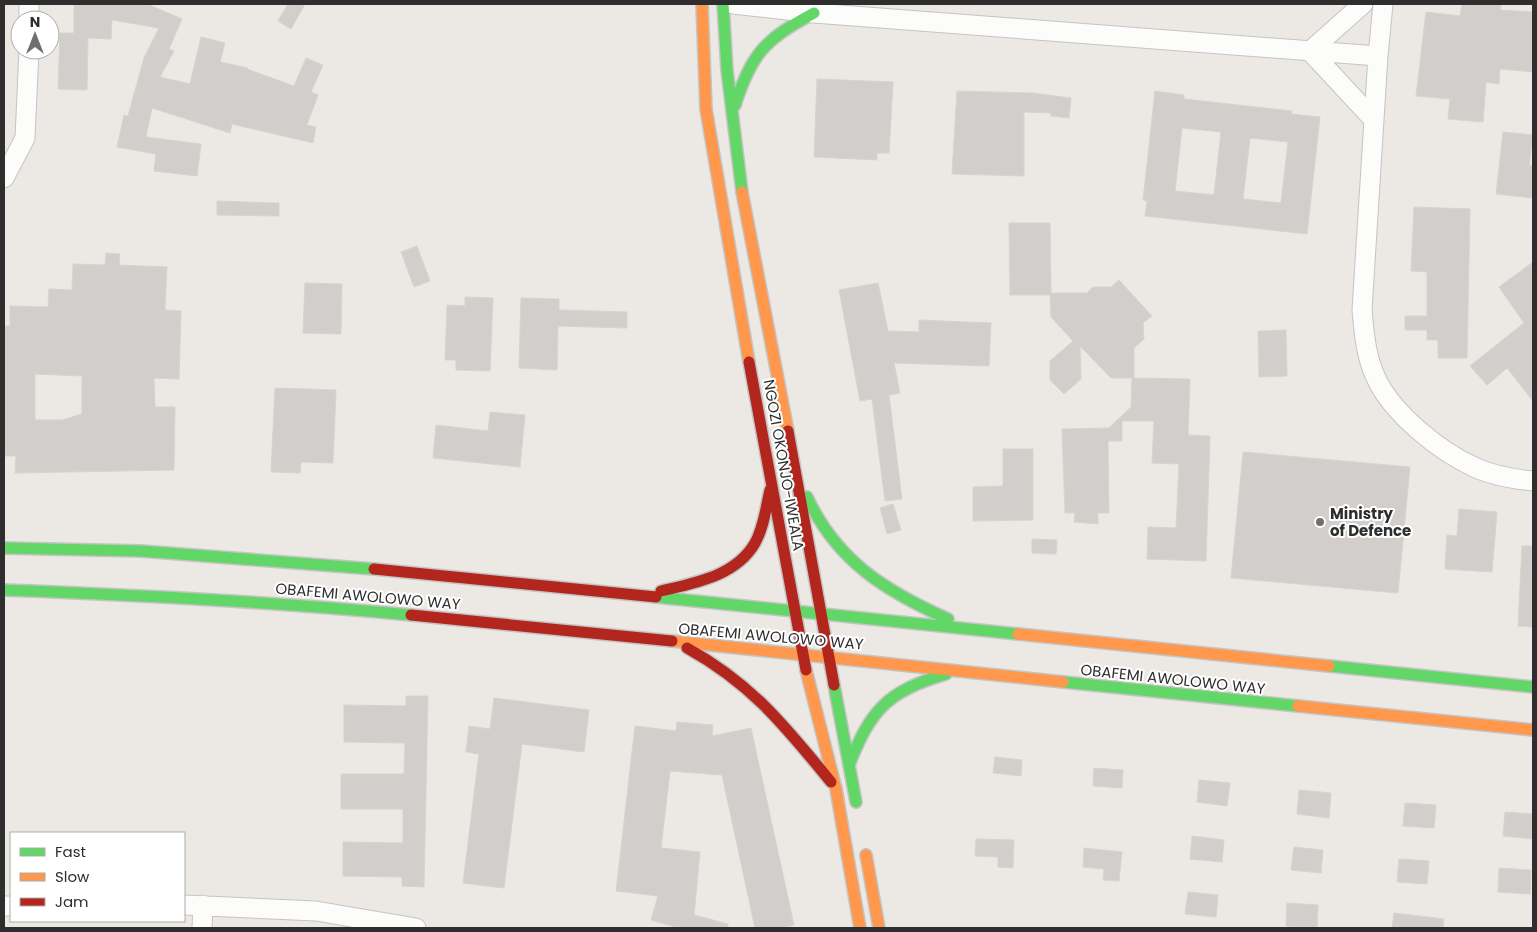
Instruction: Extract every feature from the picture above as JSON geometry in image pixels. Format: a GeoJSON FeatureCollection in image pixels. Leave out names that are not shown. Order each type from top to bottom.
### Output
{"type":"FeatureCollection","features":[{"type":"Feature","properties":{"kind":"main road","name":"NGOZI OKONJO-IWEALA"},"geometry":{"type":"LineString","coordinates":[[702,4],[706,109],[720,206],[802,654],[836,789],[860,928]]}},
{"type":"Feature","properties":{"kind":"main road","name":"NGOZI OKONJO-IWEALA"},"geometry":{"type":"LineString","coordinates":[[724,4],[732,117],[747,222],[796,472],[828,656],[858,812]]}},
{"type":"Feature","properties":{"kind":"main road"},"geometry":{"type":"LineString","coordinates":[[797,4],[814,13]]}},
{"type":"Feature","properties":{"kind":"main road"},"geometry":{"type":"LineString","coordinates":[[732,117],[744,73],[754,54],[786,28],[814,13]]}},
{"type":"Feature","properties":{"kind":"main road"},"geometry":{"type":"LineString","coordinates":[[796,472],[818,521],[835,544],[861,567],[920,608],[979,631]]}},
{"type":"Feature","properties":{"kind":"main road"},"geometry":{"type":"LineString","coordinates":[[641,596],[705,581],[726,570],[744,556],[756,542],[772,485]]}},
{"type":"Feature","properties":{"kind":"main road","name":"OBAFEMI AWOLOWO WAY"},"geometry":{"type":"LineString","coordinates":[[4,548],[229,557],[422,573],[794,612],[820,612],[979,631],[1533,687]]}},
{"type":"Feature","properties":{"kind":"main road","name":"OBAFEMI AWOLOWO WAY"},"geometry":{"type":"LineString","coordinates":[[4,590],[142,594],[317,606],[828,656],[954,672],[1533,730]]}},
{"type":"Feature","properties":{"kind":"main road"},"geometry":{"type":"LineString","coordinates":[[676,642],[717,663],[749,687],[795,736],[836,789]]}},
{"type":"Feature","properties":{"kind":"main road"},"geometry":{"type":"LineString","coordinates":[[849,765],[861,734],[878,708],[898,692],[920,681],[954,672]]}},
{"type":"Feature","properties":{"kind":"main road"},"geometry":{"type":"LineString","coordinates":[[864,841],[879,928]]}},
{"type":"Feature","properties":{"kind":"street"},"geometry":{"type":"LineString","coordinates":[[733,4],[814,13],[1378,56]]}},
{"type":"Feature","properties":{"kind":"street"},"geometry":{"type":"LineString","coordinates":[[1310,51],[1362,4]]}},
{"type":"Feature","properties":{"kind":"street"},"geometry":{"type":"LineString","coordinates":[[1383,4],[1362,310],[1365,341],[1376,378],[1397,409],[1428,438],[1473,467],[1506,478],[1533,481]]}},
{"type":"Feature","properties":{"kind":"street"},"geometry":{"type":"LineString","coordinates":[[1310,51],[1374,120]]}},
{"type":"Feature","properties":{"kind":"street"},"geometry":{"type":"LineString","coordinates":[[4,178],[25,138],[29,60]]}},
{"type":"Feature","properties":{"kind":"street"},"geometry":{"type":"LineString","coordinates":[[185,905],[316,911],[416,928]]}},
{"type":"Feature","properties":{"kind":"street"},"geometry":{"type":"LineString","coordinates":[[202,928],[203,905]]}},
{"type":"Feature","properties":{"kind":"building"},"geometry":{"type":"Polygon","coordinates":[[[74,4],[147,4],[182,19],[169,49],[174,51],[160,77],[190,84],[201,37],[225,43],[220,62],[248,68],[294,86],[306,58],[323,65],[311,92],[318,95],[307,125],[316,127],[313,143],[232,124],[230,133],[152,108],[146,137],[201,144],[197,176],[154,171],[156,154],[117,147],[124,115],[128,116],[144,58],[159,28],[112,20],[111,39],[88,38],[87,90],[58,89],[60,33],[74,33],[74,4]]]}},
{"type":"Feature","properties":{"kind":"building"},"geometry":{"type":"Polygon","coordinates":[[[288,4],[305,4],[291,29],[278,21],[288,4]]]}},
{"type":"Feature","properties":{"kind":"building"},"geometry":{"type":"Polygon","coordinates":[[[1462,4],[1501,4],[1500,10],[1533,12],[1533,72],[1500,69],[1499,84],[1486,82],[1483,122],[1448,119],[1450,99],[1416,96],[1426,12],[1460,16],[1462,4]]]}},
{"type":"Feature","properties":{"kind":"building"},"geometry":{"type":"Polygon","coordinates":[[[817,79],[893,82],[889,153],[877,153],[877,160],[814,157],[817,79]]]}},
{"type":"Feature","properties":{"kind":"building"},"geometry":{"type":"Polygon","coordinates":[[[957,91],[1032,93],[1071,98],[1069,118],[1051,116],[1051,113],[1024,112],[1024,176],[952,174],[957,91]]]}},
{"type":"Feature","properties":{"kind":"building"},"geometry":{"type":"Polygon","coordinates":[[[1155,91],[1184,95],[1184,99],[1292,111],[1291,114],[1320,117],[1307,234],[1145,216],[1147,201],[1143,200],[1155,91]],[[1182,128],[1175,191],[1214,195],[1221,132],[1182,128]],[[1250,138],[1243,199],[1281,203],[1288,142],[1250,138]]]}},
{"type":"Feature","properties":{"kind":"building"},"geometry":{"type":"Polygon","coordinates":[[[1503,132],[1533,135],[1529,165],[1533,166],[1533,198],[1496,194],[1503,132]]]}},
{"type":"Feature","properties":{"kind":"building"},"geometry":{"type":"Polygon","coordinates":[[[217,201],[279,203],[279,216],[217,215],[217,201]]]}},
{"type":"Feature","properties":{"kind":"building"},"geometry":{"type":"Polygon","coordinates":[[[1414,207],[1470,209],[1467,358],[1438,358],[1438,340],[1427,340],[1427,330],[1405,330],[1405,316],[1427,316],[1427,272],[1411,271],[1414,207]]]}},
{"type":"Feature","properties":{"kind":"building"},"geometry":{"type":"Polygon","coordinates":[[[1009,223],[1050,223],[1051,293],[1087,293],[1093,287],[1111,287],[1119,280],[1152,316],[1143,323],[1144,339],[1134,348],[1134,378],[1190,379],[1188,435],[1210,436],[1206,561],[1147,559],[1148,527],[1176,528],[1179,464],[1152,463],[1154,421],[1122,421],[1122,441],[1108,441],[1109,513],[1098,513],[1098,524],[1074,522],[1075,513],[1065,513],[1062,429],[1109,428],[1131,407],[1132,378],[1111,378],[1080,346],[1081,379],[1064,394],[1050,380],[1050,361],[1073,341],[1051,317],[1050,295],[1010,295],[1009,223]]]}},
{"type":"Feature","properties":{"kind":"building"},"geometry":{"type":"Polygon","coordinates":[[[417,246],[430,281],[414,287],[401,252],[417,246]]]}},
{"type":"Feature","properties":{"kind":"building"},"geometry":{"type":"Polygon","coordinates":[[[106,253],[120,254],[119,265],[167,267],[165,310],[181,311],[179,379],[154,378],[155,407],[175,407],[174,470],[15,473],[16,456],[4,456],[4,326],[10,326],[10,306],[48,307],[49,289],[72,290],[73,264],[105,265],[106,253]],[[35,374],[35,420],[62,420],[82,414],[82,376],[35,374]]]}},
{"type":"Feature","properties":{"kind":"building"},"geometry":{"type":"Polygon","coordinates":[[[1533,262],[1533,401],[1507,368],[1487,385],[1470,366],[1524,323],[1499,287],[1533,262]]]}},
{"type":"Feature","properties":{"kind":"building"},"geometry":{"type":"Polygon","coordinates":[[[305,283],[342,284],[341,334],[303,333],[305,283]]]}},
{"type":"Feature","properties":{"kind":"building"},"geometry":{"type":"Polygon","coordinates":[[[878,283],[888,331],[919,332],[919,320],[991,323],[989,366],[894,363],[900,393],[889,395],[902,499],[885,501],[872,399],[860,401],[839,290],[878,283]]]}},
{"type":"Feature","properties":{"kind":"building"},"geometry":{"type":"Polygon","coordinates":[[[465,297],[493,298],[490,371],[456,370],[456,360],[445,360],[447,305],[465,306],[465,297]]]}},
{"type":"Feature","properties":{"kind":"building"},"geometry":{"type":"Polygon","coordinates":[[[521,298],[559,299],[559,310],[627,312],[627,328],[558,326],[557,370],[519,368],[521,298]]]}},
{"type":"Feature","properties":{"kind":"building"},"geometry":{"type":"Polygon","coordinates":[[[1286,330],[1287,376],[1259,377],[1258,331],[1286,330]]]}},
{"type":"Feature","properties":{"kind":"building"},"geometry":{"type":"Polygon","coordinates":[[[275,388],[336,390],[333,463],[301,462],[300,473],[271,472],[275,388]]]}},
{"type":"Feature","properties":{"kind":"building"},"geometry":{"type":"Polygon","coordinates":[[[490,412],[525,415],[520,467],[433,458],[436,425],[488,431],[490,412]]]}},
{"type":"Feature","properties":{"kind":"building"},"geometry":{"type":"Polygon","coordinates":[[[1003,449],[1033,449],[1033,520],[973,521],[973,487],[1003,486],[1003,449]]]}},
{"type":"Feature","properties":{"kind":"building","name":"Ministry of Defence"},"geometry":{"type":"Polygon","coordinates":[[[1243,452],[1410,467],[1398,593],[1231,578],[1243,452]]]}},
{"type":"Feature","properties":{"kind":"building"},"geometry":{"type":"Polygon","coordinates":[[[893,504],[901,530],[887,534],[880,508],[893,504]]]}},
{"type":"Feature","properties":{"kind":"building"},"geometry":{"type":"Polygon","coordinates":[[[1459,509],[1497,512],[1492,572],[1445,569],[1447,535],[1457,536],[1459,509]]]}},
{"type":"Feature","properties":{"kind":"building"},"geometry":{"type":"Polygon","coordinates":[[[1032,539],[1057,540],[1056,554],[1032,553],[1032,539]]]}},
{"type":"Feature","properties":{"kind":"building"},"geometry":{"type":"Polygon","coordinates":[[[1522,546],[1533,546],[1533,627],[1518,626],[1522,546]]]}},
{"type":"Feature","properties":{"kind":"building"},"geometry":{"type":"Polygon","coordinates":[[[406,696],[428,696],[424,887],[402,886],[402,877],[343,876],[343,842],[403,843],[403,809],[341,809],[341,774],[404,774],[405,743],[344,742],[344,705],[406,706],[406,696]]]}},
{"type":"Feature","properties":{"kind":"building"},"geometry":{"type":"Polygon","coordinates":[[[494,698],[589,710],[584,752],[522,744],[504,888],[463,883],[479,754],[466,752],[469,726],[490,729],[494,698]]]}},
{"type":"Feature","properties":{"kind":"building"},"geometry":{"type":"Polygon","coordinates":[[[677,722],[713,725],[712,736],[751,728],[794,925],[780,928],[755,928],[722,775],[670,771],[661,848],[700,852],[694,915],[728,924],[728,928],[679,928],[651,920],[658,896],[616,891],[635,726],[676,731],[677,722]]]}},
{"type":"Feature","properties":{"kind":"building"},"geometry":{"type":"Polygon","coordinates":[[[995,757],[1022,760],[1021,776],[993,773],[995,757]]]}},
{"type":"Feature","properties":{"kind":"building"},"geometry":{"type":"Polygon","coordinates":[[[1094,768],[1123,770],[1122,788],[1093,786],[1094,768]]]}},
{"type":"Feature","properties":{"kind":"building"},"geometry":{"type":"Polygon","coordinates":[[[1199,780],[1230,783],[1227,806],[1197,802],[1199,780]]]}},
{"type":"Feature","properties":{"kind":"building"},"geometry":{"type":"Polygon","coordinates":[[[1299,790],[1331,793],[1329,818],[1297,814],[1299,790]]]}},
{"type":"Feature","properties":{"kind":"building"},"geometry":{"type":"Polygon","coordinates":[[[1405,803],[1436,805],[1434,828],[1403,826],[1405,803]]]}},
{"type":"Feature","properties":{"kind":"building"},"geometry":{"type":"Polygon","coordinates":[[[1505,812],[1533,814],[1533,839],[1503,836],[1505,812]]]}},
{"type":"Feature","properties":{"kind":"building"},"geometry":{"type":"Polygon","coordinates":[[[1192,836],[1224,840],[1222,862],[1190,859],[1192,836]]]}},
{"type":"Feature","properties":{"kind":"building"},"geometry":{"type":"Polygon","coordinates":[[[976,839],[1014,840],[1013,868],[998,867],[998,857],[975,856],[976,839]]]}},
{"type":"Feature","properties":{"kind":"building"},"geometry":{"type":"Polygon","coordinates":[[[1294,847],[1323,850],[1321,873],[1291,870],[1294,847]]]}},
{"type":"Feature","properties":{"kind":"building"},"geometry":{"type":"Polygon","coordinates":[[[1084,848],[1122,852],[1119,881],[1103,880],[1104,869],[1083,867],[1084,848]]]}},
{"type":"Feature","properties":{"kind":"building"},"geometry":{"type":"Polygon","coordinates":[[[1399,859],[1429,861],[1427,884],[1397,882],[1399,859]]]}},
{"type":"Feature","properties":{"kind":"building"},"geometry":{"type":"Polygon","coordinates":[[[1499,868],[1531,870],[1530,894],[1498,892],[1499,868]]]}},
{"type":"Feature","properties":{"kind":"building"},"geometry":{"type":"Polygon","coordinates":[[[1188,892],[1218,895],[1216,917],[1185,914],[1188,892]]]}},
{"type":"Feature","properties":{"kind":"building"},"geometry":{"type":"Polygon","coordinates":[[[1287,903],[1318,905],[1317,927],[1286,926],[1287,903]]]}},
{"type":"Feature","properties":{"kind":"building"},"geometry":{"type":"Polygon","coordinates":[[[1394,913],[1444,919],[1443,928],[1392,928],[1394,913]]]}},
{"type":"Feature","properties":{"kind":"traffic: fast"},"geometry":{"type":"LineString","coordinates":[[723,4],[727,70],[742,192]]}},
{"type":"Feature","properties":{"kind":"traffic: fast"},"geometry":{"type":"LineString","coordinates":[[735,105],[748,72],[763,49],[784,31],[814,13]]}},
{"type":"Feature","properties":{"kind":"traffic: fast"},"geometry":{"type":"LineString","coordinates":[[807,497],[833,539],[865,572],[904,597],[948,619]]}},
{"type":"Feature","properties":{"kind":"traffic: fast"},"geometry":{"type":"LineString","coordinates":[[4,548],[141,551],[374,569]]}},
{"type":"Feature","properties":{"kind":"traffic: fast"},"geometry":{"type":"LineString","coordinates":[[4,590],[310,606],[411,615]]}},
{"type":"Feature","properties":{"kind":"traffic: fast"},"geometry":{"type":"LineString","coordinates":[[656,597],[1018,634]]}},
{"type":"Feature","properties":{"kind":"traffic: fast"},"geometry":{"type":"LineString","coordinates":[[1329,666],[1533,687]]}},
{"type":"Feature","properties":{"kind":"traffic: fast"},"geometry":{"type":"LineString","coordinates":[[849,765],[865,730],[884,705],[896,695],[909,688],[946,674]]}},
{"type":"Feature","properties":{"kind":"traffic: fast"},"geometry":{"type":"LineString","coordinates":[[1063,682],[1298,706]]}},
{"type":"Feature","properties":{"kind":"traffic: fast"},"geometry":{"type":"LineString","coordinates":[[834,685],[856,802]]}},
{"type":"Feature","properties":{"kind":"traffic: slow"},"geometry":{"type":"LineString","coordinates":[[702,4],[706,109],[749,362]]}},
{"type":"Feature","properties":{"kind":"traffic: slow"},"geometry":{"type":"LineString","coordinates":[[742,192],[788,431]]}},
{"type":"Feature","properties":{"kind":"traffic: slow"},"geometry":{"type":"LineString","coordinates":[[1018,634],[1329,666]]}},
{"type":"Feature","properties":{"kind":"traffic: slow"},"geometry":{"type":"LineString","coordinates":[[672,641],[1063,682]]}},
{"type":"Feature","properties":{"kind":"traffic: slow"},"geometry":{"type":"LineString","coordinates":[[806,670],[836,789],[860,928]]}},
{"type":"Feature","properties":{"kind":"traffic: slow"},"geometry":{"type":"LineString","coordinates":[[1298,706],[1533,730]]}},
{"type":"Feature","properties":{"kind":"traffic: slow"},"geometry":{"type":"LineString","coordinates":[[866,855],[879,928]]}},
{"type":"Feature","properties":{"kind":"traffic: jam"},"geometry":{"type":"LineString","coordinates":[[749,362],[806,670]]}},
{"type":"Feature","properties":{"kind":"traffic: jam"},"geometry":{"type":"LineString","coordinates":[[788,431],[834,685]]}},
{"type":"Feature","properties":{"kind":"traffic: jam"},"geometry":{"type":"LineString","coordinates":[[661,591],[701,581],[726,571],[747,554],[761,530],[770,490]]}},
{"type":"Feature","properties":{"kind":"traffic: jam"},"geometry":{"type":"LineString","coordinates":[[374,569],[656,597]]}},
{"type":"Feature","properties":{"kind":"traffic: jam"},"geometry":{"type":"LineString","coordinates":[[411,615],[672,641]]}},
{"type":"Feature","properties":{"kind":"traffic: jam"},"geometry":{"type":"LineString","coordinates":[[687,648],[710,662],[749,691],[782,724],[831,782]]}},
{"type":"Feature","properties":{"kind":"place","name":"Ministry of Defence"},"geometry":{"type":"Point","coordinates":[1320,522]}}]}
